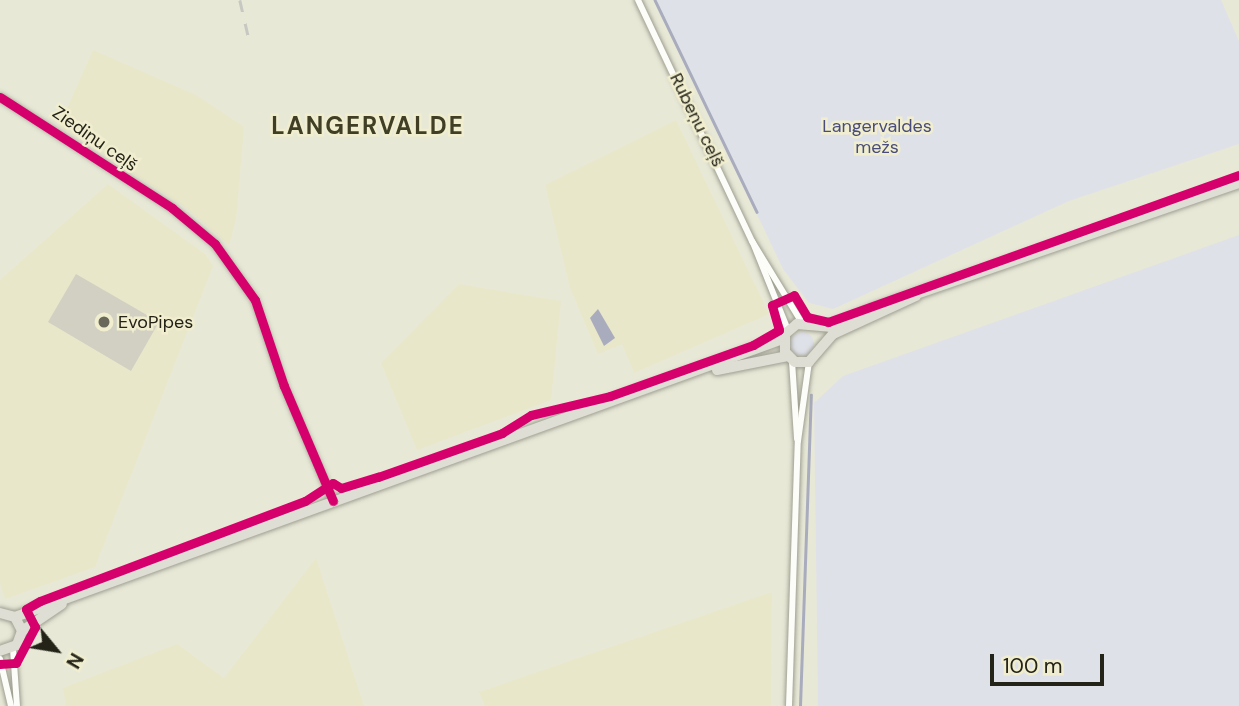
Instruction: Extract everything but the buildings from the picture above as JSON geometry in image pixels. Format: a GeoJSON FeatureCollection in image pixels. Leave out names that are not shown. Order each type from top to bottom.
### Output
{"type":"FeatureCollection","features":[{"type":"Feature","properties":{"kind":"main road"},"geometry":{"type":"LineString","coordinates":[[0,613],[15,617],[333,501],[686,377],[786,334],[802,323],[816,328],[916,296],[1239,183]]}},
{"type":"Feature","properties":{"kind":"main road"},"geometry":{"type":"LineString","coordinates":[[686,377],[789,358],[809,362],[832,334],[916,296]]}},
{"type":"Feature","properties":{"kind":"main road"},"geometry":{"type":"LineString","coordinates":[[816,328],[822,344]]}},
{"type":"Feature","properties":{"kind":"main road"},"geometry":{"type":"LineString","coordinates":[[786,334],[789,358]]}},
{"type":"Feature","properties":{"kind":"main road"},"geometry":{"type":"LineString","coordinates":[[0,651],[13,649],[22,631],[97,587]]}},
{"type":"Feature","properties":{"kind":"main road"},"geometry":{"type":"LineString","coordinates":[[15,617],[22,631]]}},
{"type":"Feature","properties":{"kind":"street","name":"Rubeņu ceļš"},"geometry":{"type":"LineString","coordinates":[[638,0],[752,241],[786,334]]}},
{"type":"Feature","properties":{"kind":"street","name":"Ziediņu ceļš"},"geometry":{"type":"LineString","coordinates":[[0,97],[172,208],[215,244],[256,300],[284,386],[333,501]]}},
{"type":"Feature","properties":{"kind":"street","name":"Rubeņu ceļš"},"geometry":{"type":"LineString","coordinates":[[752,241],[802,323]]}},
{"type":"Feature","properties":{"kind":"street"},"geometry":{"type":"LineString","coordinates":[[789,358],[798,441]]}},
{"type":"Feature","properties":{"kind":"street"},"geometry":{"type":"LineString","coordinates":[[789,706],[798,441],[809,362]]}},
{"type":"Feature","properties":{"kind":"street"},"geometry":{"type":"LineString","coordinates":[[13,649],[17,706]]}},
{"type":"Feature","properties":{"kind":"street"},"geometry":{"type":"LineString","coordinates":[[0,659],[11,706]]}},
{"type":"Feature","properties":{"kind":"shaded area"},"geometry":{"type":"Polygon","coordinates":[[[93,50],[196,95],[244,127],[236,220],[229,245],[185,207],[59,126],[93,50]]]}},
{"type":"Feature","properties":{"kind":"shaded area"},"geometry":{"type":"Polygon","coordinates":[[[676,120],[769,314],[634,373],[622,344],[598,354],[570,288],[545,185],[676,120]]]}},
{"type":"Feature","properties":{"kind":"shaded area"},"geometry":{"type":"Polygon","coordinates":[[[108,184],[205,254],[213,266],[95,567],[5,599],[0,583],[0,280],[108,184]]]}},
{"type":"Feature","properties":{"kind":"shaded area"},"geometry":{"type":"Polygon","coordinates":[[[459,284],[561,301],[551,400],[417,450],[381,363],[459,284]]]}},
{"type":"Feature","properties":{"kind":"shaded area"},"geometry":{"type":"Polygon","coordinates":[[[316,558],[364,706],[66,706],[63,688],[177,644],[224,678],[316,558]]]}},
{"type":"Feature","properties":{"kind":"shaded area"},"geometry":{"type":"Polygon","coordinates":[[[772,592],[771,706],[485,706],[479,692],[772,592]]]}},
{"type":"Feature","properties":{"kind":"green space","name":"Langervaldes mežs"},"geometry":{"type":"Polygon","coordinates":[[[655,0],[1221,0],[1239,41],[1239,144],[1069,201],[833,309],[809,303],[783,269],[655,0]]]}},
{"type":"Feature","properties":{"kind":"green space"},"geometry":{"type":"Polygon","coordinates":[[[1239,235],[1239,706],[818,706],[814,403],[843,376],[1239,235]]]}},
{"type":"Feature","properties":{"kind":"green space"},"geometry":{"type":"Polygon","coordinates":[[[802,332],[811,335],[814,344],[811,353],[802,356],[793,353],[790,344],[793,335],[802,332]]]}},
{"type":"Feature","properties":{"kind":"water"},"geometry":{"type":"Polygon","coordinates":[[[598,309],[615,338],[604,346],[590,318],[598,309]]]}},
{"type":"Feature","properties":{"kind":"waterway"},"geometry":{"type":"LineString","coordinates":[[655,0],[757,212]]}},
{"type":"Feature","properties":{"kind":"waterway"},"geometry":{"type":"LineString","coordinates":[[800,706],[811,395]]}},
{"type":"Feature","properties":{"kind":"railway"},"geometry":{"type":"LineString","coordinates":[[240,0],[248,35]]}},
{"type":"Feature","properties":{"kind":"cycle path"},"geometry":{"type":"LineString","coordinates":[[0,97],[172,208],[215,244],[255,300],[284,386],[333,501]]}},
{"type":"Feature","properties":{"kind":"cycle path"},"geometry":{"type":"LineString","coordinates":[[0,664],[16,663],[35,627],[26,609],[40,601],[305,501],[333,483],[341,488],[378,477],[502,433],[531,415],[610,396],[753,345],[779,330],[772,305],[794,295],[807,317],[828,322],[1239,175]]}},
{"type":"Feature","properties":{"kind":"place","name":"EvoPipes"},"geometry":{"type":"Point","coordinates":[104,322]}},
{"type":"Feature","properties":{"kind":"district","name":"LANGERVALDE"},"geometry":{"type":"Point","coordinates":[368,126]}}]}
